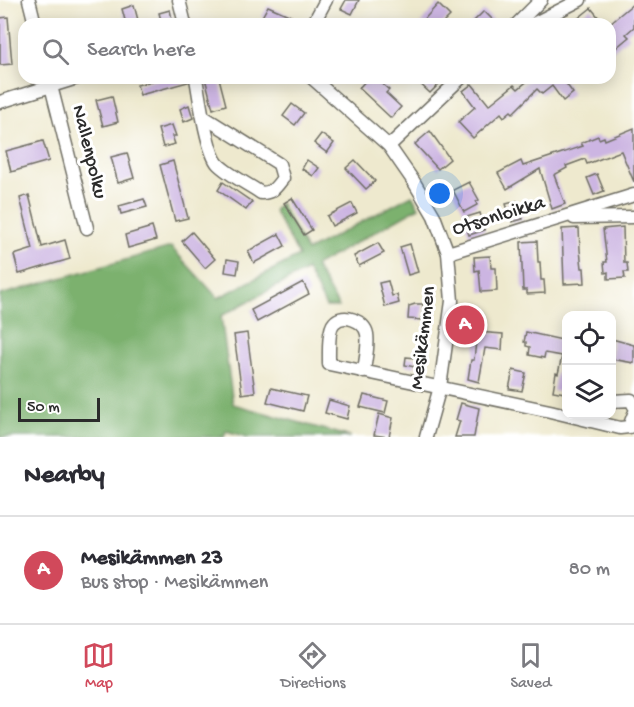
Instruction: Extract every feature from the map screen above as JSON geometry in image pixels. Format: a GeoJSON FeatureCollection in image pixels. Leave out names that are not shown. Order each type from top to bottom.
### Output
{"type":"FeatureCollection","features":[{"type":"Feature","properties":{"kind":"street"},"geometry":{"type":"LineString","coordinates":[[29,0],[34,18]]}},
{"type":"Feature","properties":{"kind":"street"},"geometry":{"type":"LineString","coordinates":[[179,0],[183,18]]}},
{"type":"Feature","properties":{"kind":"street"},"geometry":{"type":"LineString","coordinates":[[316,18],[326,0]]}},
{"type":"Feature","properties":{"kind":"street"},"geometry":{"type":"LineString","coordinates":[[523,18],[541,0]]}},
{"type":"Feature","properties":{"kind":"street"},"geometry":{"type":"LineString","coordinates":[[545,18],[580,0]]}},
{"type":"Feature","properties":{"kind":"street"},"geometry":{"type":"LineString","coordinates":[[0,102],[45,84]]}},
{"type":"Feature","properties":{"kind":"street","name":"Nallenpolku"},"geometry":{"type":"LineString","coordinates":[[51,84],[87,228]]}},
{"type":"Feature","properties":{"kind":"street"},"geometry":{"type":"LineString","coordinates":[[197,84],[204,117],[213,152],[219,165],[261,193],[273,190],[283,178],[279,164],[204,117]]}},
{"type":"Feature","properties":{"kind":"street","name":"Mesikämmen"},"geometry":{"type":"LineString","coordinates":[[319,84],[389,146],[435,216],[448,253],[452,302],[440,387],[426,437]]}},
{"type":"Feature","properties":{"kind":"street"},"geometry":{"type":"LineString","coordinates":[[389,146],[455,84]]}},
{"type":"Feature","properties":{"kind":"street","name":"Otsonloikka"},"geometry":{"type":"LineString","coordinates":[[448,253],[634,195]]}},
{"type":"Feature","properties":{"kind":"street","name":"Otsonloikka"},"geometry":{"type":"LineString","coordinates":[[561,219],[634,217]]}},
{"type":"Feature","properties":{"kind":"street"},"geometry":{"type":"LineString","coordinates":[[364,372],[367,334],[364,325],[357,320],[340,319],[334,323],[331,330],[329,364],[364,372],[440,387],[550,411],[620,428],[630,427],[634,414]]}},
{"type":"Feature","properties":{"kind":"street"},"geometry":{"type":"LineString","coordinates":[[616,400],[631,400],[634,406]]}},
{"type":"Feature","properties":{"kind":"street"},"geometry":{"type":"LineString","coordinates":[[550,411],[562,409]]}},
{"type":"Feature","properties":{"kind":"green space"},"geometry":{"type":"Polygon","coordinates":[[[412,195],[419,207],[315,266],[339,307],[326,307],[307,270],[221,316],[233,404],[351,437],[248,437],[226,431],[224,437],[0,437],[0,295],[171,247],[218,298],[299,256],[274,211],[280,203],[307,251],[412,195]]]}},
{"type":"Feature","properties":{"kind":"building"},"geometry":{"type":"Polygon","coordinates":[[[346,0],[359,0],[352,14],[341,9],[346,0]]]}},
{"type":"Feature","properties":{"kind":"building"},"geometry":{"type":"Polygon","coordinates":[[[634,3],[634,27],[626,34],[629,37],[616,48],[616,18],[634,3]]]}},
{"type":"Feature","properties":{"kind":"building"},"geometry":{"type":"Polygon","coordinates":[[[438,4],[450,16],[448,18],[425,18],[438,4]]]}},
{"type":"Feature","properties":{"kind":"building"},"geometry":{"type":"Polygon","coordinates":[[[134,5],[137,18],[124,18],[122,9],[134,5]]]}},
{"type":"Feature","properties":{"kind":"building"},"geometry":{"type":"Polygon","coordinates":[[[268,6],[291,16],[290,18],[262,17],[268,6]]]}},
{"type":"Feature","properties":{"kind":"building"},"geometry":{"type":"Polygon","coordinates":[[[591,8],[599,18],[578,18],[591,8]]]}},
{"type":"Feature","properties":{"kind":"building"},"geometry":{"type":"Polygon","coordinates":[[[170,10],[172,18],[160,18],[159,13],[170,10]]]}},
{"type":"Feature","properties":{"kind":"building"},"geometry":{"type":"Polygon","coordinates":[[[484,11],[491,18],[477,18],[484,11]]]}},
{"type":"Feature","properties":{"kind":"building"},"geometry":{"type":"Polygon","coordinates":[[[8,17],[12,64],[0,65],[0,18],[8,17]]]}},
{"type":"Feature","properties":{"kind":"building"},"geometry":{"type":"Polygon","coordinates":[[[141,84],[181,84],[140,95],[137,85],[141,84]]]}},
{"type":"Feature","properties":{"kind":"building"},"geometry":{"type":"Polygon","coordinates":[[[207,84],[221,84],[226,105],[213,109],[207,84]]]}},
{"type":"Feature","properties":{"kind":"building"},"geometry":{"type":"Polygon","coordinates":[[[363,84],[382,84],[389,90],[386,93],[401,107],[391,118],[359,88],[363,84]]]}},
{"type":"Feature","properties":{"kind":"building"},"geometry":{"type":"Polygon","coordinates":[[[420,84],[439,84],[430,93],[420,84]]]}},
{"type":"Feature","properties":{"kind":"building"},"geometry":{"type":"Polygon","coordinates":[[[472,84],[489,105],[514,85],[518,89],[524,84],[566,84],[573,93],[563,101],[552,86],[542,94],[537,89],[513,113],[511,111],[504,117],[501,113],[473,138],[458,122],[475,107],[463,91],[472,84]]]}},
{"type":"Feature","properties":{"kind":"building"},"geometry":{"type":"Polygon","coordinates":[[[112,96],[118,122],[103,126],[96,100],[112,96]]]}},
{"type":"Feature","properties":{"kind":"building"},"geometry":{"type":"Polygon","coordinates":[[[292,104],[304,113],[295,125],[283,116],[292,104]]]}},
{"type":"Feature","properties":{"kind":"building"},"geometry":{"type":"Polygon","coordinates":[[[189,105],[193,118],[184,122],[180,109],[189,105]]]}},
{"type":"Feature","properties":{"kind":"building"},"geometry":{"type":"Polygon","coordinates":[[[172,125],[176,136],[172,136],[175,144],[163,147],[158,129],[172,125]]]}},
{"type":"Feature","properties":{"kind":"building"},"geometry":{"type":"Polygon","coordinates":[[[634,128],[634,182],[621,151],[587,164],[585,159],[566,166],[567,168],[554,175],[565,204],[552,209],[540,169],[507,189],[498,173],[521,161],[523,166],[583,146],[581,143],[598,136],[599,139],[604,137],[605,140],[634,128]]]}},
{"type":"Feature","properties":{"kind":"building"},"geometry":{"type":"Polygon","coordinates":[[[430,131],[450,159],[438,169],[415,144],[430,131]]]}},
{"type":"Feature","properties":{"kind":"building"},"geometry":{"type":"Polygon","coordinates":[[[321,134],[334,143],[327,153],[314,143],[321,134]]]}},
{"type":"Feature","properties":{"kind":"building"},"geometry":{"type":"Polygon","coordinates":[[[43,141],[49,161],[11,172],[6,151],[43,141]]]}},
{"type":"Feature","properties":{"kind":"building"},"geometry":{"type":"Polygon","coordinates":[[[127,153],[134,178],[118,183],[111,157],[127,153]]]}},
{"type":"Feature","properties":{"kind":"building"},"geometry":{"type":"Polygon","coordinates":[[[307,160],[319,168],[313,176],[302,169],[307,160]]]}},
{"type":"Feature","properties":{"kind":"building"},"geometry":{"type":"Polygon","coordinates":[[[355,160],[375,181],[366,189],[346,168],[355,160]]]}},
{"type":"Feature","properties":{"kind":"building"},"geometry":{"type":"Polygon","coordinates":[[[173,161],[188,218],[175,221],[160,165],[173,161]]]}},
{"type":"Feature","properties":{"kind":"building"},"geometry":{"type":"Polygon","coordinates":[[[597,174],[604,191],[594,195],[587,178],[597,174]]]}},
{"type":"Feature","properties":{"kind":"building"},"geometry":{"type":"Polygon","coordinates":[[[223,182],[252,202],[246,210],[218,190],[223,182]]]}},
{"type":"Feature","properties":{"kind":"building"},"geometry":{"type":"Polygon","coordinates":[[[469,182],[479,200],[476,202],[477,205],[464,212],[453,190],[469,182]]]}},
{"type":"Feature","properties":{"kind":"building"},"geometry":{"type":"Polygon","coordinates":[[[29,195],[42,247],[65,240],[70,259],[19,274],[14,255],[33,249],[20,198],[29,195]]]}},
{"type":"Feature","properties":{"kind":"building"},"geometry":{"type":"Polygon","coordinates":[[[292,198],[312,230],[304,235],[284,203],[292,198]]]}},
{"type":"Feature","properties":{"kind":"building"},"geometry":{"type":"Polygon","coordinates":[[[144,199],[147,207],[121,214],[119,206],[144,199]]]}},
{"type":"Feature","properties":{"kind":"building"},"geometry":{"type":"Polygon","coordinates":[[[517,201],[523,219],[512,222],[506,204],[517,201]]]}},
{"type":"Feature","properties":{"kind":"building"},"geometry":{"type":"Polygon","coordinates":[[[352,203],[357,213],[332,226],[327,216],[352,203]]]}},
{"type":"Feature","properties":{"kind":"building"},"geometry":{"type":"Polygon","coordinates":[[[480,213],[485,230],[469,235],[464,220],[480,213]]]}},
{"type":"Feature","properties":{"kind":"building"},"geometry":{"type":"Polygon","coordinates":[[[152,227],[156,240],[128,248],[125,235],[152,227]]]}},
{"type":"Feature","properties":{"kind":"building"},"geometry":{"type":"Polygon","coordinates":[[[623,227],[624,263],[627,263],[628,272],[624,272],[625,278],[608,279],[608,272],[605,273],[604,262],[607,262],[603,229],[623,227]]]}},
{"type":"Feature","properties":{"kind":"building"},"geometry":{"type":"Polygon","coordinates":[[[579,228],[585,283],[564,284],[562,229],[579,228]]]}},
{"type":"Feature","properties":{"kind":"building"},"geometry":{"type":"Polygon","coordinates":[[[192,232],[215,259],[205,268],[182,241],[192,232]]]}},
{"type":"Feature","properties":{"kind":"building"},"geometry":{"type":"Polygon","coordinates":[[[279,234],[285,246],[254,263],[248,251],[279,234]]]}},
{"type":"Feature","properties":{"kind":"building"},"geometry":{"type":"Polygon","coordinates":[[[537,241],[538,262],[540,262],[541,280],[544,280],[545,293],[527,294],[527,290],[523,290],[521,242],[537,241]]]}},
{"type":"Feature","properties":{"kind":"building"},"geometry":{"type":"Polygon","coordinates":[[[378,243],[384,253],[359,266],[354,256],[378,243]]]}},
{"type":"Feature","properties":{"kind":"building"},"geometry":{"type":"Polygon","coordinates":[[[410,244],[418,272],[408,275],[400,247],[410,244]]]}},
{"type":"Feature","properties":{"kind":"building"},"geometry":{"type":"Polygon","coordinates":[[[490,256],[491,268],[496,268],[497,291],[481,292],[479,270],[475,271],[474,257],[490,256]]]}},
{"type":"Feature","properties":{"kind":"building"},"geometry":{"type":"Polygon","coordinates":[[[227,259],[239,261],[237,274],[225,272],[227,259]]]}},
{"type":"Feature","properties":{"kind":"building"},"geometry":{"type":"Polygon","coordinates":[[[388,281],[392,296],[397,295],[399,303],[385,307],[379,283],[388,281]]]}},
{"type":"Feature","properties":{"kind":"building"},"geometry":{"type":"Polygon","coordinates":[[[303,282],[309,294],[257,322],[251,310],[303,282]]]}},
{"type":"Feature","properties":{"kind":"building"},"geometry":{"type":"Polygon","coordinates":[[[423,304],[422,320],[408,319],[409,306],[423,304]]]}},
{"type":"Feature","properties":{"kind":"building"},"geometry":{"type":"Polygon","coordinates":[[[477,332],[503,334],[502,350],[485,348],[479,382],[468,379],[471,360],[474,360],[477,332]]]}},
{"type":"Feature","properties":{"kind":"building"},"geometry":{"type":"Polygon","coordinates":[[[526,332],[562,340],[562,356],[545,353],[544,358],[529,355],[530,347],[524,342],[526,332]]]}},
{"type":"Feature","properties":{"kind":"building"},"geometry":{"type":"Polygon","coordinates":[[[247,333],[255,392],[242,394],[234,335],[247,333]]]}},
{"type":"Feature","properties":{"kind":"building"},"geometry":{"type":"Polygon","coordinates":[[[616,340],[634,345],[634,363],[616,360],[616,340]]]}},
{"type":"Feature","properties":{"kind":"building"},"geometry":{"type":"Polygon","coordinates":[[[562,356],[562,392],[553,391],[556,373],[558,374],[562,356]]]}},
{"type":"Feature","properties":{"kind":"building"},"geometry":{"type":"Polygon","coordinates":[[[406,357],[416,358],[415,367],[405,365],[406,357]]]}},
{"type":"Feature","properties":{"kind":"building"},"geometry":{"type":"Polygon","coordinates":[[[513,370],[526,373],[522,391],[509,389],[513,370]]]}},
{"type":"Feature","properties":{"kind":"building"},"geometry":{"type":"Polygon","coordinates":[[[271,388],[307,396],[303,411],[267,402],[271,388]]]}},
{"type":"Feature","properties":{"kind":"building"},"geometry":{"type":"Polygon","coordinates":[[[364,395],[388,401],[385,413],[360,407],[364,395]]]}},
{"type":"Feature","properties":{"kind":"building"},"geometry":{"type":"Polygon","coordinates":[[[329,400],[350,406],[347,419],[325,413],[329,400]]]}},
{"type":"Feature","properties":{"kind":"building"},"geometry":{"type":"Polygon","coordinates":[[[461,403],[479,408],[474,437],[455,437],[460,421],[456,420],[461,403]]]}},
{"type":"Feature","properties":{"kind":"building"},"geometry":{"type":"Polygon","coordinates":[[[379,414],[393,418],[389,437],[374,435],[379,414]]]}},
{"type":"Feature","properties":{"kind":"place","name":"Mesikämmen 23"},"geometry":{"type":"Point","coordinates":[465,325]}}]}
